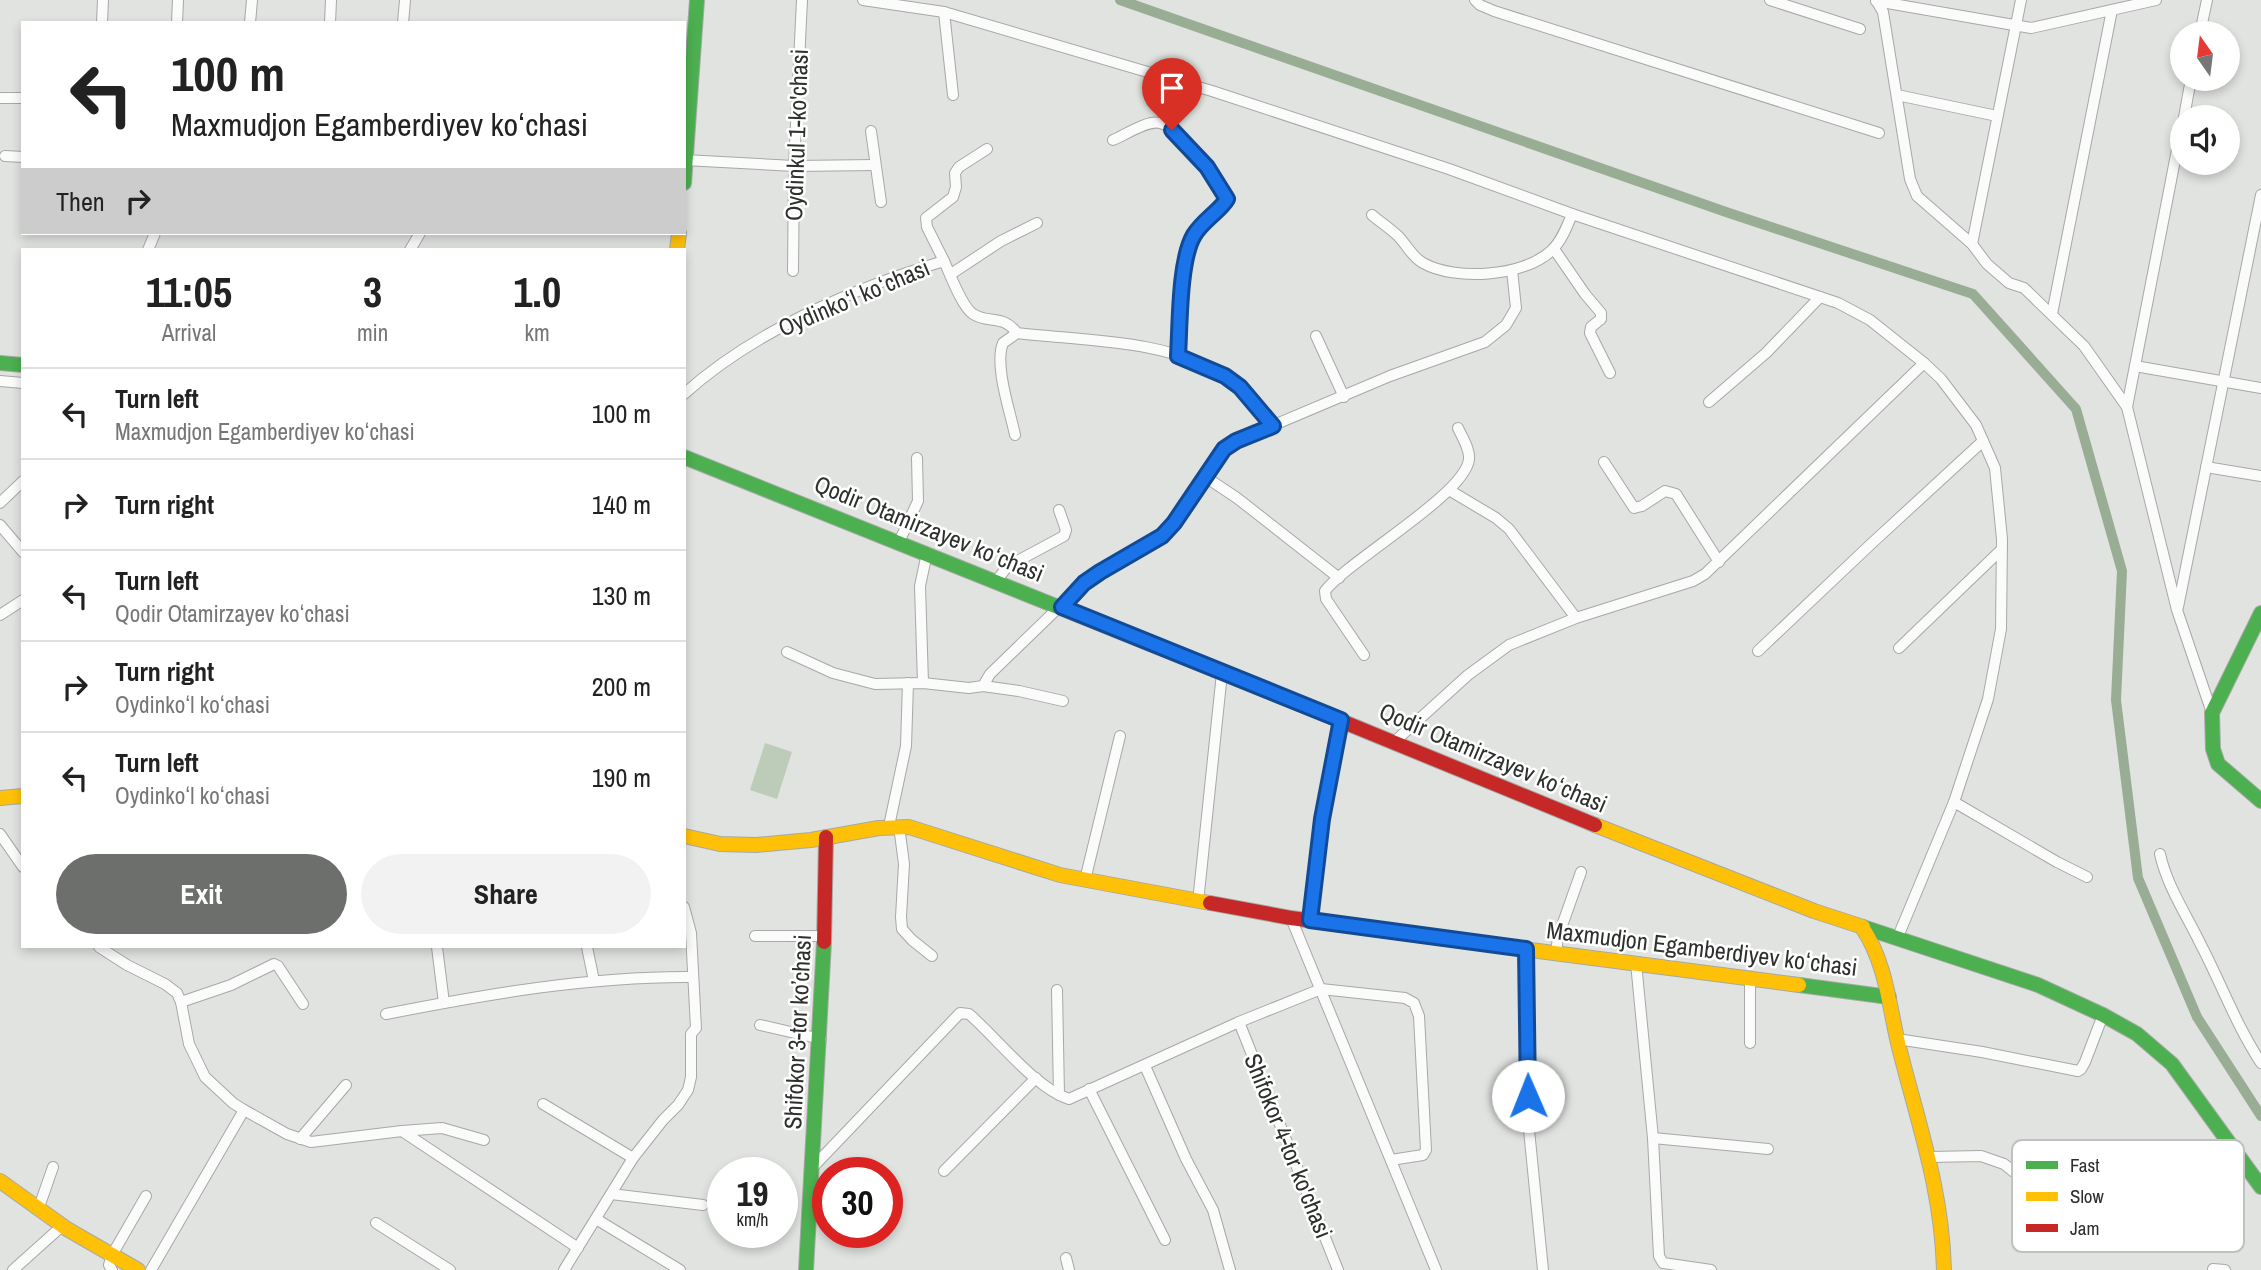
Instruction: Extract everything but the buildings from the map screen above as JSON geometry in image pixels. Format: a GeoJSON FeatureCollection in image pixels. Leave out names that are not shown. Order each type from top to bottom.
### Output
{"type":"FeatureCollection","features":[{"type":"Feature","properties":{"kind":"main road"},"geometry":{"type":"LineString","coordinates":[[686,145],[696,0]]}},
{"type":"Feature","properties":{"kind":"main road"},"geometry":{"type":"LineString","coordinates":[[0,363],[21,365]]}},
{"type":"Feature","properties":{"kind":"main road","name":"Qodir Otamirzayev koʻchasi"},"geometry":{"type":"LineString","coordinates":[[686,458],[996,580],[1660,852],[1862,927],[2038,985],[2137,1034],[2172,1064],[2227,1140]]}},
{"type":"Feature","properties":{"kind":"main road"},"geometry":{"type":"LineString","coordinates":[[2261,613],[2212,713],[2213,749],[2218,764],[2261,801]]}},
{"type":"Feature","properties":{"kind":"main road"},"geometry":{"type":"LineString","coordinates":[[0,797],[21,796]]}},
{"type":"Feature","properties":{"kind":"main road","name":"Maxmudjon Egamberdiyev koʻchasi"},"geometry":{"type":"LineString","coordinates":[[686,837],[700,841],[743,845],[826,837],[894,826],[923,830],[1060,875],[1291,918],[1889,997]]}},
{"type":"Feature","properties":{"kind":"main road","name":"Shifokor 3-tor koʼchasi"},"geometry":{"type":"LineString","coordinates":[[814,1157],[826,936],[826,837]]}},
{"type":"Feature","properties":{"kind":"main road"},"geometry":{"type":"LineString","coordinates":[[1862,927],[1876,947],[1897,1039],[1930,1157],[1944,1245],[1944,1270]]}},
{"type":"Feature","properties":{"kind":"main road","name":"Qodir Otamirzayev koʻchasi"},"geometry":{"type":"LineString","coordinates":[[2244,1164],[2261,1187]]}},
{"type":"Feature","properties":{"kind":"main road"},"geometry":{"type":"LineString","coordinates":[[0,1181],[62,1226],[138,1270]]}},
{"type":"Feature","properties":{"kind":"main road","name":"Shifokor 3-tor koʼchasi"},"geometry":{"type":"LineString","coordinates":[[806,1270],[812,1182]]}},
{"type":"Feature","properties":{"kind":"street"},"geometry":{"type":"LineString","coordinates":[[102,21],[103,0]]}},
{"type":"Feature","properties":{"kind":"street"},"geometry":{"type":"LineString","coordinates":[[177,21],[178,0]]}},
{"type":"Feature","properties":{"kind":"street"},"geometry":{"type":"LineString","coordinates":[[250,21],[252,0]]}},
{"type":"Feature","properties":{"kind":"street"},"geometry":{"type":"LineString","coordinates":[[330,21],[331,0]]}},
{"type":"Feature","properties":{"kind":"street"},"geometry":{"type":"LineString","coordinates":[[403,21],[405,0]]}},
{"type":"Feature","properties":{"kind":"street","name":"Oydinkul 1-ko'chasi"},"geometry":{"type":"LineString","coordinates":[[793,271],[794,166],[802,0]]}},
{"type":"Feature","properties":{"kind":"street"},"geometry":{"type":"LineString","coordinates":[[863,0],[944,12],[1081,50],[1449,169],[1850,309],[1870,320],[1924,363],[1941,379],[1976,425],[1995,468],[2001,550],[2001,629],[1987,699],[1954,802],[1897,939]]}},
{"type":"Feature","properties":{"kind":"street"},"geometry":{"type":"LineString","coordinates":[[1475,0],[1494,11],[1879,133]]}},
{"type":"Feature","properties":{"kind":"street"},"geometry":{"type":"LineString","coordinates":[[1770,0],[1860,29]]}},
{"type":"Feature","properties":{"kind":"street"},"geometry":{"type":"LineString","coordinates":[[1876,0],[1934,6],[2016,26],[2038,27],[2156,0]]}},
{"type":"Feature","properties":{"kind":"street"},"geometry":{"type":"LineString","coordinates":[[1876,0],[1884,12],[1912,188],[1923,202],[1972,244],[1987,264],[2004,279],[2024,288],[2052,314],[2095,359],[2127,407],[2177,610],[2212,713]]}},
{"type":"Feature","properties":{"kind":"street"},"geometry":{"type":"LineString","coordinates":[[1972,244],[2021,0]]}},
{"type":"Feature","properties":{"kind":"street"},"geometry":{"type":"LineString","coordinates":[[2203,21],[2207,0]]}},
{"type":"Feature","properties":{"kind":"street"},"geometry":{"type":"LineString","coordinates":[[2052,314],[2112,10]]}},
{"type":"Feature","properties":{"kind":"street"},"geometry":{"type":"LineString","coordinates":[[944,12],[953,95]]}},
{"type":"Feature","properties":{"kind":"street"},"geometry":{"type":"LineString","coordinates":[[1896,95],[1997,116]]}},
{"type":"Feature","properties":{"kind":"street"},"geometry":{"type":"LineString","coordinates":[[0,98],[21,98]]}},
{"type":"Feature","properties":{"kind":"street"},"geometry":{"type":"LineString","coordinates":[[1113,140],[1148,125],[1163,124],[1207,167],[1227,199],[1209,216],[1189,244],[1181,303],[1178,356]]}},
{"type":"Feature","properties":{"kind":"street"},"geometry":{"type":"LineString","coordinates":[[871,131],[881,202]]}},
{"type":"Feature","properties":{"kind":"street"},"geometry":{"type":"LineString","coordinates":[[944,261],[927,227],[926,218],[953,197],[957,169],[987,149]]}},
{"type":"Feature","properties":{"kind":"street"},"geometry":{"type":"LineString","coordinates":[[5,156],[21,157]]}},
{"type":"Feature","properties":{"kind":"street"},"geometry":{"type":"LineString","coordinates":[[686,160],[794,166],[875,165]]}},
{"type":"Feature","properties":{"kind":"street"},"geometry":{"type":"LineString","coordinates":[[2127,407],[2172,175]]}},
{"type":"Feature","properties":{"kind":"street"},"geometry":{"type":"LineString","coordinates":[[2177,610],[2261,195]]}},
{"type":"Feature","properties":{"kind":"street"},"geometry":{"type":"LineString","coordinates":[[1372,215],[1398,236],[1410,253],[1430,266],[1478,274],[1512,270],[1538,261],[1554,249],[1572,214]]}},
{"type":"Feature","properties":{"kind":"street"},"geometry":{"type":"LineString","coordinates":[[950,274],[1001,241],[1037,223]]}},
{"type":"Feature","properties":{"kind":"street"},"geometry":{"type":"LineString","coordinates":[[1554,249],[1602,315],[1600,321],[1591,327],[1590,333],[1610,373]]}},
{"type":"Feature","properties":{"kind":"street","name":"Oydinkoʻl koʻchasi"},"geometry":{"type":"LineString","coordinates":[[686,392],[734,354],[773,331],[871,286],[944,261],[965,305],[973,314],[1002,320],[1017,333],[1110,342],[1178,356],[1225,376],[1240,387],[1273,426]]}},
{"type":"Feature","properties":{"kind":"street"},"geometry":{"type":"LineString","coordinates":[[983,686],[990,674],[1084,583],[1162,536],[1174,523],[1224,449],[1236,441],[1390,376],[1485,342],[1506,325],[1516,308],[1512,270]]}},
{"type":"Feature","properties":{"kind":"street"},"geometry":{"type":"LineString","coordinates":[[1709,402],[1766,353],[1820,297]]}},
{"type":"Feature","properties":{"kind":"street"},"geometry":{"type":"LineString","coordinates":[[1015,435],[1000,355],[1003,343],[1017,333]]}},
{"type":"Feature","properties":{"kind":"street"},"geometry":{"type":"LineString","coordinates":[[1316,336],[1344,397]]}},
{"type":"Feature","properties":{"kind":"street"},"geometry":{"type":"LineString","coordinates":[[1394,742],[1468,676],[1509,645],[1576,618],[1705,575],[1924,363]]}},
{"type":"Feature","properties":{"kind":"street"},"geometry":{"type":"LineString","coordinates":[[2135,366],[2261,388]]}},
{"type":"Feature","properties":{"kind":"street"},"geometry":{"type":"LineString","coordinates":[[0,381],[21,383]]}},
{"type":"Feature","properties":{"kind":"street"},"geometry":{"type":"LineString","coordinates":[[1364,655],[1325,595],[1328,587],[1449,490],[1467,466],[1469,458],[1458,428]]}},
{"type":"Feature","properties":{"kind":"street"},"geometry":{"type":"LineString","coordinates":[[1758,652],[1983,440]]}},
{"type":"Feature","properties":{"kind":"street"},"geometry":{"type":"LineString","coordinates":[[899,542],[918,501],[917,458]]}},
{"type":"Feature","properties":{"kind":"street"},"geometry":{"type":"LineString","coordinates":[[1604,462],[1634,508],[1665,491],[1680,498],[1719,562]]}},
{"type":"Feature","properties":{"kind":"street"},"geometry":{"type":"LineString","coordinates":[[2206,467],[2261,476]]}},
{"type":"Feature","properties":{"kind":"street"},"geometry":{"type":"LineString","coordinates":[[1204,476],[1237,498],[1339,578]]}},
{"type":"Feature","properties":{"kind":"street"},"geometry":{"type":"LineString","coordinates":[[0,503],[21,483]]}},
{"type":"Feature","properties":{"kind":"street"},"geometry":{"type":"LineString","coordinates":[[1449,490],[1496,518],[1509,529],[1576,618]]}},
{"type":"Feature","properties":{"kind":"street"},"geometry":{"type":"LineString","coordinates":[[996,580],[1008,566],[1064,536],[1066,530],[1059,510]]}},
{"type":"Feature","properties":{"kind":"street"},"geometry":{"type":"LineString","coordinates":[[0,525],[21,550]]}},
{"type":"Feature","properties":{"kind":"street"},"geometry":{"type":"LineString","coordinates":[[1899,648],[2001,550]]}},
{"type":"Feature","properties":{"kind":"street"},"geometry":{"type":"LineString","coordinates":[[923,682],[920,586],[927,553]]}},
{"type":"Feature","properties":{"kind":"street"},"geometry":{"type":"LineString","coordinates":[[0,614],[21,601]]}},
{"type":"Feature","properties":{"kind":"street"},"geometry":{"type":"LineString","coordinates":[[787,652],[851,679],[875,684],[923,682],[970,688],[983,686],[1062,701]]}},
{"type":"Feature","properties":{"kind":"street"},"geometry":{"type":"LineString","coordinates":[[1198,902],[1222,673]]}},
{"type":"Feature","properties":{"kind":"street"},"geometry":{"type":"LineString","coordinates":[[908,683],[906,746],[894,826],[904,864],[902,929],[932,956]]}},
{"type":"Feature","properties":{"kind":"street"},"geometry":{"type":"LineString","coordinates":[[1310,920],[1322,819],[1341,720]]}},
{"type":"Feature","properties":{"kind":"street"},"geometry":{"type":"LineString","coordinates":[[1085,880],[1120,736]]}},
{"type":"Feature","properties":{"kind":"street"},"geometry":{"type":"LineString","coordinates":[[1954,802],[2087,877]]}},
{"type":"Feature","properties":{"kind":"street"},"geometry":{"type":"LineString","coordinates":[[0,834],[21,864]]}},
{"type":"Feature","properties":{"kind":"street"},"geometry":{"type":"LineString","coordinates":[[2160,854],[2178,902],[2237,1024],[2261,1063]]}},
{"type":"Feature","properties":{"kind":"street"},"geometry":{"type":"LineString","coordinates":[[1556,953],[1566,913],[1581,872]]}},
{"type":"Feature","properties":{"kind":"street"},"geometry":{"type":"LineString","coordinates":[[564,1270],[633,1158],[688,1090],[691,1077],[691,1034],[696,1028],[691,933],[686,914]]}},
{"type":"Feature","properties":{"kind":"street"},"geometry":{"type":"LineString","coordinates":[[1291,918],[1436,1270]]}},
{"type":"Feature","properties":{"kind":"street"},"geometry":{"type":"LineString","coordinates":[[755,936],[826,936]]}},
{"type":"Feature","properties":{"kind":"street"},"geometry":{"type":"LineString","coordinates":[[101,948],[172,988],[181,1002],[189,1044],[200,1068],[216,1088],[244,1110],[300,1139],[311,1142],[442,1128],[484,1140]]}},
{"type":"Feature","properties":{"kind":"street"},"geometry":{"type":"LineString","coordinates":[[437,948],[443,1003]]}},
{"type":"Feature","properties":{"kind":"street"},"geometry":{"type":"LineString","coordinates":[[587,948],[594,981]]}},
{"type":"Feature","properties":{"kind":"street"},"geometry":{"type":"LineString","coordinates":[[1526,949],[1528,1120],[1543,1270]]}},
{"type":"Feature","properties":{"kind":"street"},"geometry":{"type":"LineString","coordinates":[[1636,963],[1653,1138],[1659,1258],[1663,1263],[1711,1270]]}},
{"type":"Feature","properties":{"kind":"street"},"geometry":{"type":"LineString","coordinates":[[181,1002],[231,985],[276,964],[303,1004]]}},
{"type":"Feature","properties":{"kind":"street"},"geometry":{"type":"LineString","coordinates":[[386,1014],[594,981],[646,976],[693,977]]}},
{"type":"Feature","properties":{"kind":"street"},"geometry":{"type":"LineString","coordinates":[[1750,978],[1750,1043]]}},
{"type":"Feature","properties":{"kind":"street"},"geometry":{"type":"LineString","coordinates":[[823,1157],[960,1013],[969,1014],[1036,1078],[1069,1099],[1239,1022],[1321,989],[1405,998],[1416,1006],[1421,1034],[1426,1150],[1423,1155],[1391,1160]]}},
{"type":"Feature","properties":{"kind":"street"},"geometry":{"type":"LineString","coordinates":[[1057,990],[1059,1095]]}},
{"type":"Feature","properties":{"kind":"street"},"geometry":{"type":"LineString","coordinates":[[1897,1039],[2078,1071],[2103,1015]]}},
{"type":"Feature","properties":{"kind":"street","name":"Shifokor 4-tor ko'chasi"},"geometry":{"type":"LineString","coordinates":[[1239,1022],[1338,1270]]}},
{"type":"Feature","properties":{"kind":"street"},"geometry":{"type":"LineString","coordinates":[[760,1025],[821,1039]]}},
{"type":"Feature","properties":{"kind":"street"},"geometry":{"type":"LineString","coordinates":[[1145,1066],[1185,1159],[1213,1210],[1230,1270]]}},
{"type":"Feature","properties":{"kind":"street"},"geometry":{"type":"LineString","coordinates":[[944,1171],[1036,1078]]}},
{"type":"Feature","properties":{"kind":"street"},"geometry":{"type":"LineString","coordinates":[[300,1139],[346,1085]]}},
{"type":"Feature","properties":{"kind":"street"},"geometry":{"type":"LineString","coordinates":[[1089,1089],[1165,1240]]}},
{"type":"Feature","properties":{"kind":"street"},"geometry":{"type":"LineString","coordinates":[[543,1104],[633,1158]]}},
{"type":"Feature","properties":{"kind":"street"},"geometry":{"type":"LineString","coordinates":[[151,1270],[244,1110]]}},
{"type":"Feature","properties":{"kind":"street"},"geometry":{"type":"LineString","coordinates":[[402,1131],[578,1248]]}},
{"type":"Feature","properties":{"kind":"street"},"geometry":{"type":"LineString","coordinates":[[1653,1138],[1768,1149]]}},
{"type":"Feature","properties":{"kind":"street"},"geometry":{"type":"LineString","coordinates":[[1930,1157],[1981,1156],[2004,1164],[2012,1170]]}},
{"type":"Feature","properties":{"kind":"street"},"geometry":{"type":"LineString","coordinates":[[38,1210],[53,1167]]}},
{"type":"Feature","properties":{"kind":"street"},"geometry":{"type":"LineString","coordinates":[[611,1194],[703,1205]]}},
{"type":"Feature","properties":{"kind":"street"},"geometry":{"type":"LineString","coordinates":[[112,1270],[109,1265],[112,1255],[146,1196]]}},
{"type":"Feature","properties":{"kind":"street"},"geometry":{"type":"LineString","coordinates":[[596,1219],[680,1270]]}},
{"type":"Feature","properties":{"kind":"street"},"geometry":{"type":"LineString","coordinates":[[376,1223],[450,1270]]}},
{"type":"Feature","properties":{"kind":"street"},"geometry":{"type":"LineString","coordinates":[[13,1270],[62,1226]]}},
{"type":"Feature","properties":{"kind":"street"},"geometry":{"type":"LineString","coordinates":[[1066,1258],[1069,1270]]}},
{"type":"Feature","properties":{"kind":"street"},"geometry":{"type":"LineString","coordinates":[[2213,1269],[2225,1270]]}},
{"type":"Feature","properties":{"kind":"green space"},"geometry":{"type":"Polygon","coordinates":[[[765,743],[792,752],[777,799],[750,790],[765,743]]]}},
{"type":"Feature","properties":{"kind":"waterway"},"geometry":{"type":"LineString","coordinates":[[1120,0],[1726,212],[1973,294],[2076,409],[2122,571],[2116,700],[2138,878],[2197,1017],[2261,1116]]}},
{"type":"Feature","properties":{"kind":"traffic: fast"},"geometry":{"type":"LineString","coordinates":[[686,155],[697,0]]}},
{"type":"Feature","properties":{"kind":"traffic: fast"},"geometry":{"type":"LineString","coordinates":[[0,363],[21,365]]}},
{"type":"Feature","properties":{"kind":"traffic: fast"},"geometry":{"type":"LineString","coordinates":[[686,458],[1290,700]]}},
{"type":"Feature","properties":{"kind":"traffic: fast"},"geometry":{"type":"LineString","coordinates":[[2261,613],[2212,713],[2213,749],[2218,764],[2261,801]]}},
{"type":"Feature","properties":{"kind":"traffic: fast"},"geometry":{"type":"LineString","coordinates":[[1863,927],[2038,985],[2137,1034],[2172,1064],[2227,1140]]}},
{"type":"Feature","properties":{"kind":"traffic: fast"},"geometry":{"type":"LineString","coordinates":[[806,1270],[824,942]]}},
{"type":"Feature","properties":{"kind":"traffic: fast"},"geometry":{"type":"LineString","coordinates":[[1799,985],[1889,997]]}},
{"type":"Feature","properties":{"kind":"traffic: fast"},"geometry":{"type":"LineString","coordinates":[[2244,1164],[2261,1187]]}},
{"type":"Feature","properties":{"kind":"traffic: slow"},"geometry":{"type":"LineString","coordinates":[[677,248],[679,235]]}},
{"type":"Feature","properties":{"kind":"traffic: slow"},"geometry":{"type":"LineString","coordinates":[[0,798],[21,796]]}},
{"type":"Feature","properties":{"kind":"traffic: slow"},"geometry":{"type":"LineString","coordinates":[[1595,825],[1814,911],[1863,927]]}},
{"type":"Feature","properties":{"kind":"traffic: slow"},"geometry":{"type":"LineString","coordinates":[[686,836],[720,844],[756,845],[811,840],[879,828],[909,827],[1060,875],[1210,903]]}},
{"type":"Feature","properties":{"kind":"traffic: slow"},"geometry":{"type":"LineString","coordinates":[[1862,927],[1883,973],[1929,1161],[1939,1214],[1944,1270]]}},
{"type":"Feature","properties":{"kind":"traffic: slow"},"geometry":{"type":"LineString","coordinates":[[1508,947],[1799,985]]}},
{"type":"Feature","properties":{"kind":"traffic: slow"},"geometry":{"type":"LineString","coordinates":[[0,1181],[67,1229],[138,1270]]}},
{"type":"Feature","properties":{"kind":"traffic: jam"},"geometry":{"type":"LineString","coordinates":[[1290,700],[1595,825]]}},
{"type":"Feature","properties":{"kind":"traffic: jam"},"geometry":{"type":"LineString","coordinates":[[824,942],[826,837]]}},
{"type":"Feature","properties":{"kind":"traffic: jam"},"geometry":{"type":"LineString","coordinates":[[1210,903],[1291,918],[1508,947]]}},
{"type":"Feature","properties":{"kind":"route"},"geometry":{"type":"LineString","coordinates":[[1172,130],[1207,167],[1227,199],[1209,216],[1189,244],[1181,303],[1178,356],[1202,364],[1240,387],[1273,426],[1236,441],[1224,449],[1174,523],[1162,536],[1084,583],[1062,607],[1341,720],[1322,819],[1310,920],[1526,949],[1528,1096]]}}]}
